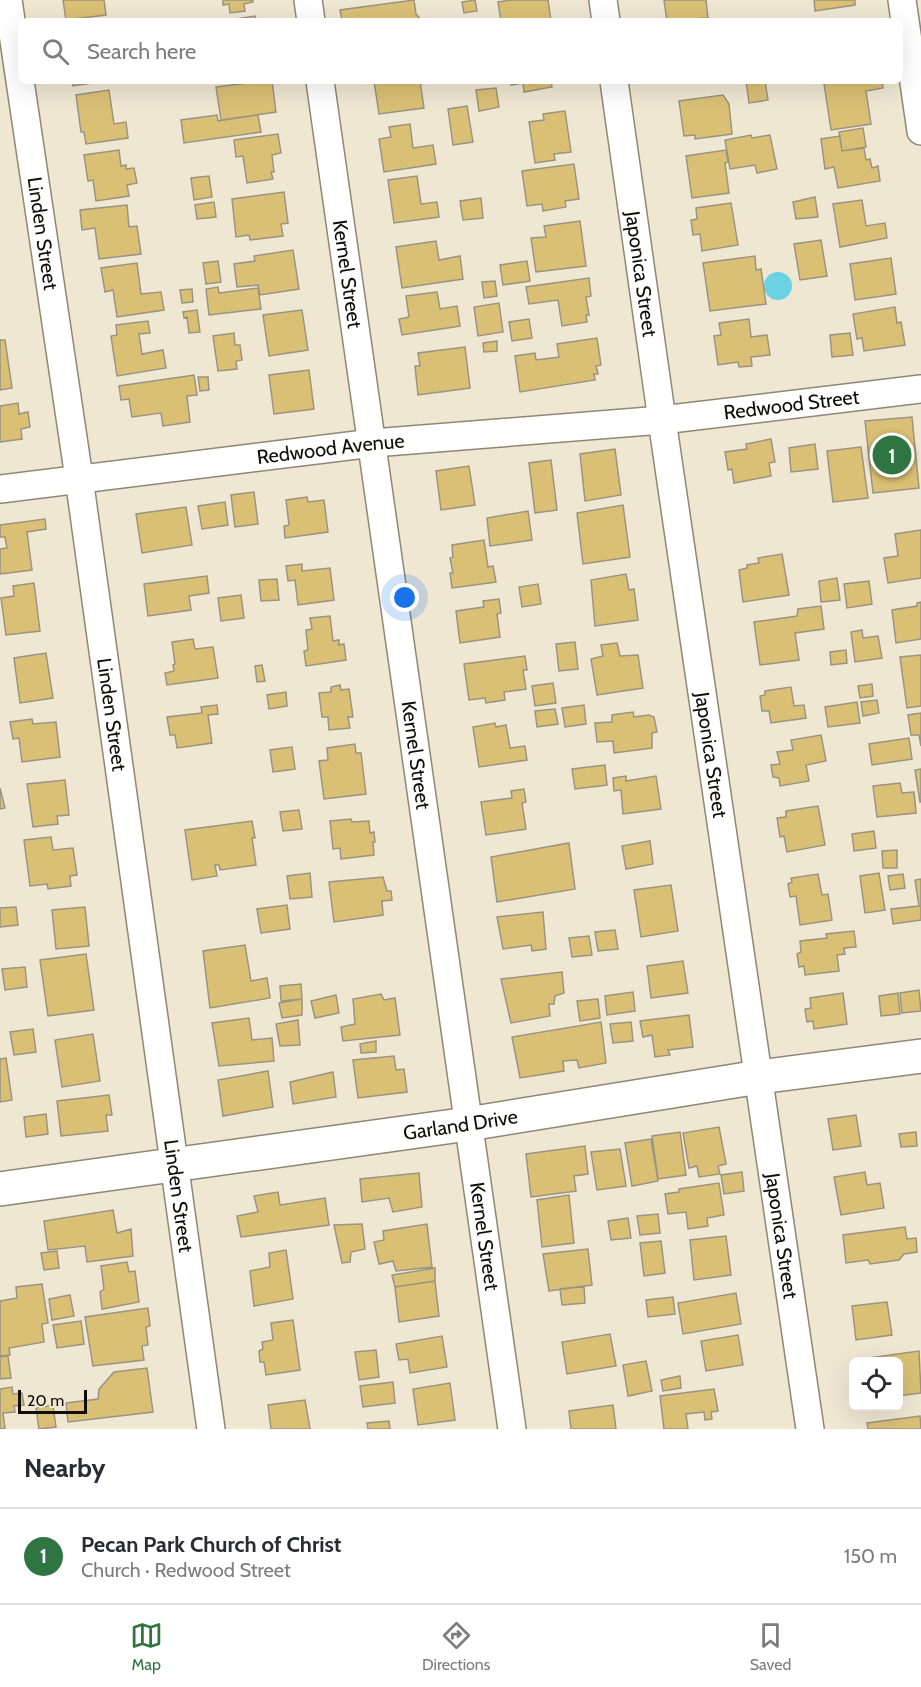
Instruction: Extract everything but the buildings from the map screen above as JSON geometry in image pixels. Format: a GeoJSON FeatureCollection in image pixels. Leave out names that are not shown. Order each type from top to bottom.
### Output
{"type":"FeatureCollection","features":[{"type":"Feature","properties":{"kind":"main road","name":"Garland Drive"},"geometry":{"type":"LineString","coordinates":[[0,1189],[468,1124],[759,1077],[921,1056]]}},
{"type":"Feature","properties":{"kind":"street","name":"Linden Street"},"geometry":{"type":"LineString","coordinates":[[8,0],[18,67]]}},
{"type":"Feature","properties":{"kind":"street"},"geometry":{"type":"LineString","coordinates":[[308,0],[311,18]]}},
{"type":"Feature","properties":{"kind":"street"},"geometry":{"type":"LineString","coordinates":[[603,0],[606,18]]}},
{"type":"Feature","properties":{"kind":"street"},"geometry":{"type":"LineString","coordinates":[[902,0],[921,131]]}},
{"type":"Feature","properties":{"kind":"street","name":"Linden Street"},"geometry":{"type":"LineString","coordinates":[[20,84],[79,478],[211,1429]]}},
{"type":"Feature","properties":{"kind":"street","name":"Kernel Street"},"geometry":{"type":"LineString","coordinates":[[320,84],[512,1429]]}},
{"type":"Feature","properties":{"kind":"street","name":"Japonica Street"},"geometry":{"type":"LineString","coordinates":[[614,84],[810,1429]]}},
{"type":"Feature","properties":{"kind":"street","name":"Redwood Street"},"geometry":{"type":"LineString","coordinates":[[662,420],[921,389]]}},
{"type":"Feature","properties":{"kind":"street","name":"Redwood Avenue"},"geometry":{"type":"LineString","coordinates":[[0,489],[373,443],[662,420]]}},
{"type":"Feature","properties":{"kind":"water"},"geometry":{"type":"Polygon","coordinates":[[[778,272],[788,276],[792,286],[788,296],[778,300],[768,296],[764,286],[768,276],[778,272]]]}},
{"type":"Feature","properties":{"kind":"place","name":"Pecan Park Church of Christ"},"geometry":{"type":"Point","coordinates":[892,455]}}]}
